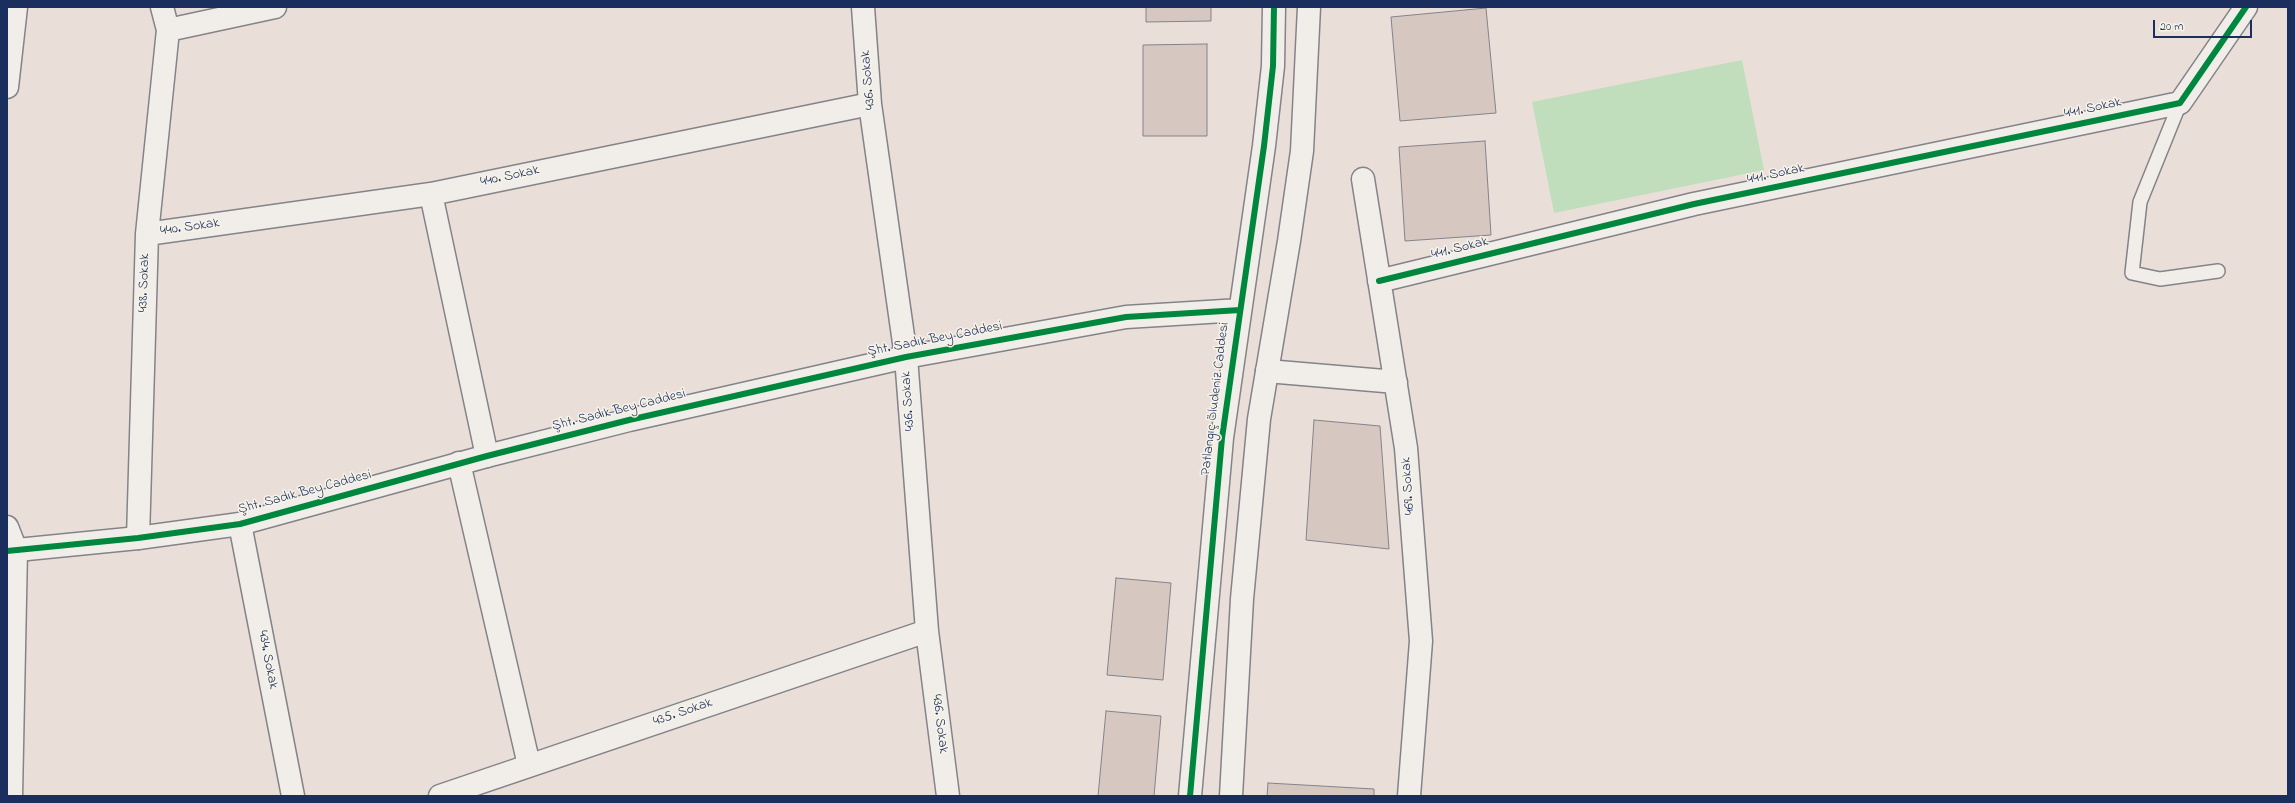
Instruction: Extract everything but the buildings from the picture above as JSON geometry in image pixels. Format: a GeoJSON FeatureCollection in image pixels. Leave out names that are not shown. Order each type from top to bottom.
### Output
{"type":"FeatureCollection","features":[{"type":"Feature","properties":{"kind":"street"},"geometry":{"type":"LineString","coordinates":[[7,87],[16,7]]}},
{"type":"Feature","properties":{"kind":"street","name":"438. Sokak"},"geometry":{"type":"LineString","coordinates":[[138,538],[147,234],[168,30],[162,7]]}},
{"type":"Feature","properties":{"kind":"street"},"geometry":{"type":"LineString","coordinates":[[168,30],[275,7]]}},
{"type":"Feature","properties":{"kind":"street","name":"436. Sokak"},"geometry":{"type":"LineString","coordinates":[[863,7],[870,104],[906,357],[927,631],[948,796]]}},
{"type":"Feature","properties":{"kind":"street","name":"Patlangıç Öludeniz Caddesi"},"geometry":{"type":"LineString","coordinates":[[1190,796],[1222,438],[1264,146],[1272,66],[1274,7]]}},
{"type":"Feature","properties":{"kind":"street"},"geometry":{"type":"LineString","coordinates":[[1231,796],[1242,599],[1259,419],[1289,242],[1302,151],[1309,7]]}},
{"type":"Feature","properties":{"kind":"street"},"geometry":{"type":"LineString","coordinates":[[2180,103],[2246,7]]}},
{"type":"Feature","properties":{"kind":"street","name":"441. Sokak"},"geometry":{"type":"LineString","coordinates":[[1380,281],[1694,204],[2180,103]]}},
{"type":"Feature","properties":{"kind":"street","name":"440. Sokak"},"geometry":{"type":"LineString","coordinates":[[147,234],[432,194],[870,104]]}},
{"type":"Feature","properties":{"kind":"street","name":"469. Sokak"},"geometry":{"type":"LineString","coordinates":[[1363,179],[1406,448],[1421,641],[1409,796]]}},
{"type":"Feature","properties":{"kind":"street"},"geometry":{"type":"LineString","coordinates":[[432,194],[487,456]]}},
{"type":"Feature","properties":{"kind":"street","name":"Şht. Sadık Bey Caddesi"},"geometry":{"type":"LineString","coordinates":[[11,551],[138,538],[240,524],[459,463],[629,420],[906,357],[1126,318],[1240,310]]}},
{"type":"Feature","properties":{"kind":"street"},"geometry":{"type":"LineString","coordinates":[[1267,371],[1396,382]]}},
{"type":"Feature","properties":{"kind":"street"},"geometry":{"type":"LineString","coordinates":[[459,463],[529,765]]}},
{"type":"Feature","properties":{"kind":"street","name":"434. Sokak"},"geometry":{"type":"LineString","coordinates":[[240,524],[293,796]]}},
{"type":"Feature","properties":{"kind":"street"},"geometry":{"type":"LineString","coordinates":[[7,527],[11,551],[11,796]]}},
{"type":"Feature","properties":{"kind":"street","name":"435. Sokak"},"geometry":{"type":"LineString","coordinates":[[440,796],[927,631]]}},
{"type":"Feature","properties":{"kind":"lane"},"geometry":{"type":"LineString","coordinates":[[2180,103],[2140,202],[2132,273],[2160,280],[2218,271]]}},
{"type":"Feature","properties":{"kind":"green space"},"geometry":{"type":"Polygon","coordinates":[[[1742,60],[1764,170],[1554,213],[1532,102],[1742,60]]]}},
{"type":"Feature","properties":{"kind":"cycle path"},"geometry":{"type":"LineString","coordinates":[[1190,796],[1222,438],[1264,146],[1273,66],[1274,7]]}},
{"type":"Feature","properties":{"kind":"cycle path"},"geometry":{"type":"LineString","coordinates":[[1379,281],[1694,204],[2180,103],[2246,7]]}},
{"type":"Feature","properties":{"kind":"cycle path"},"geometry":{"type":"LineString","coordinates":[[7,551],[138,538],[240,524],[487,456],[629,420],[906,357],[1126,317],[1240,310]]}}]}
